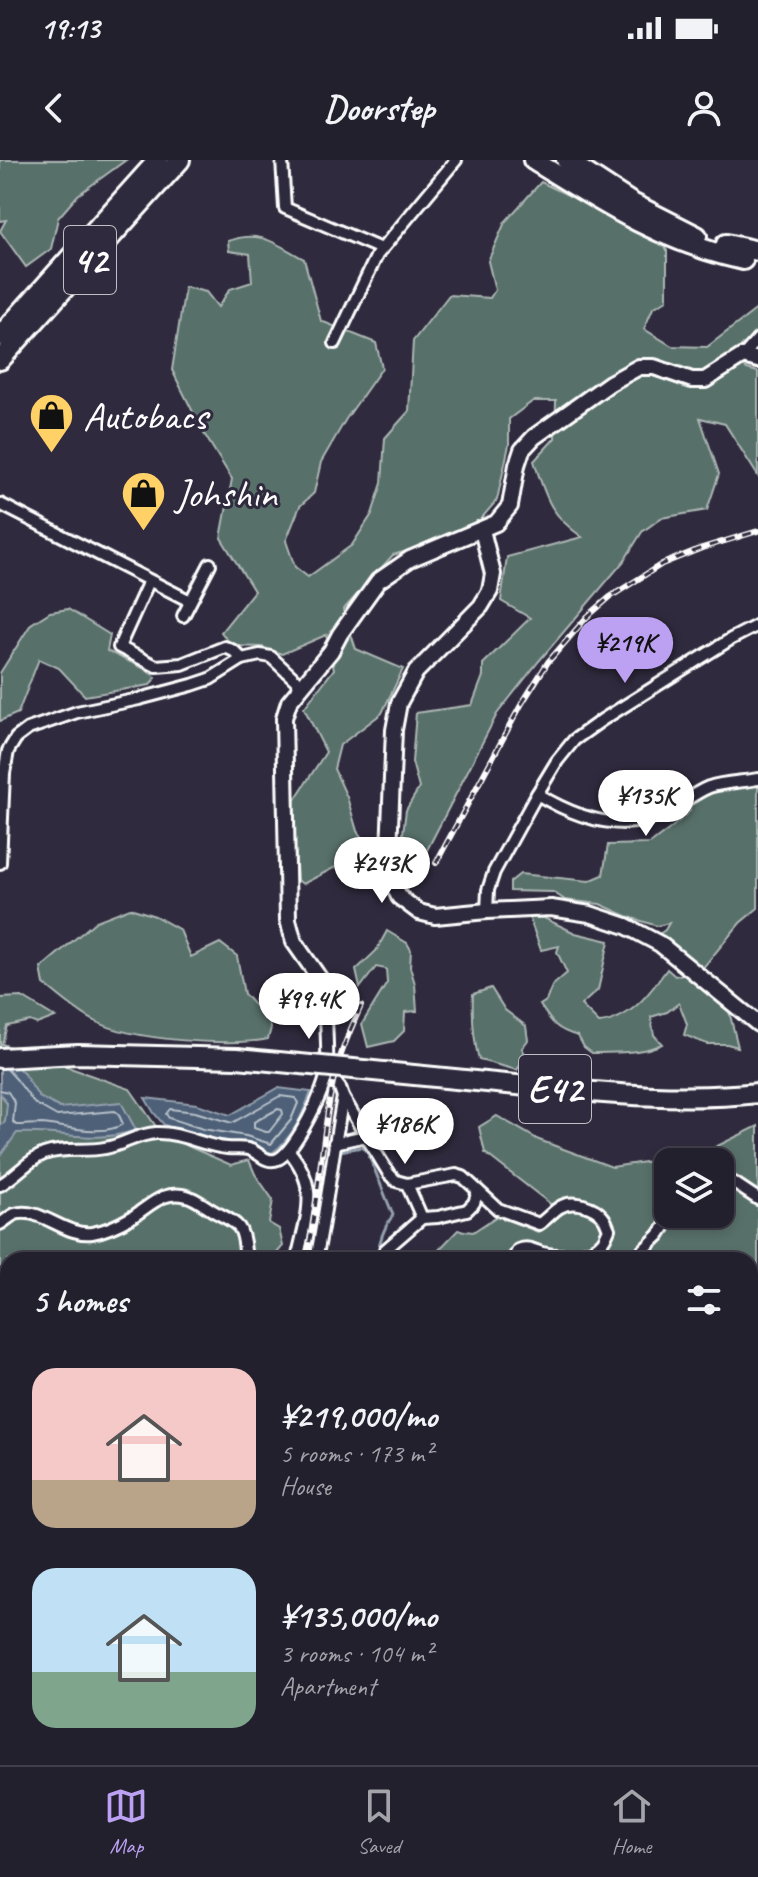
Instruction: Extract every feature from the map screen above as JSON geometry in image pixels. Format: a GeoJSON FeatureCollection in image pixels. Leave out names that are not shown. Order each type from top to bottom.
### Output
{"type":"FeatureCollection","features":[{"type":"Feature","properties":{"kind":"highway","name":"42"},"geometry":{"type":"LineString","coordinates":[[0,323],[144,160]]}},
{"type":"Feature","properties":{"kind":"highway","name":"42"},"geometry":{"type":"LineString","coordinates":[[0,345],[158,160]]}},
{"type":"Feature","properties":{"kind":"highway","name":"42"},"geometry":{"type":"LineString","coordinates":[[0,336],[167,160]]}},
{"type":"Feature","properties":{"kind":"highway","name":"42"},"geometry":{"type":"LineString","coordinates":[[0,360],[180,160]]}},
{"type":"Feature","properties":{"kind":"highway"},"geometry":{"type":"LineString","coordinates":[[533,160],[647,228],[715,254],[753,258]]}},
{"type":"Feature","properties":{"kind":"highway"},"geometry":{"type":"LineString","coordinates":[[553,160],[581,170],[693,227],[711,241],[753,258]]}},
{"type":"Feature","properties":{"kind":"highway"},"geometry":{"type":"LineString","coordinates":[[566,160],[653,222],[714,250],[753,258]]}},
{"type":"Feature","properties":{"kind":"highway","name":"E42"},"geometry":{"type":"LineString","coordinates":[[0,1058],[78,1054],[237,1058],[643,1096],[758,1093]]}},
{"type":"Feature","properties":{"kind":"street"},"geometry":{"type":"LineString","coordinates":[[282,160],[285,208],[381,249]]}},
{"type":"Feature","properties":{"kind":"street"},"geometry":{"type":"LineString","coordinates":[[335,343],[381,249],[456,160]]}},
{"type":"Feature","properties":{"kind":"street"},"geometry":{"type":"LineString","coordinates":[[0,1185],[41,1155],[59,1150],[103,1148],[123,1144],[135,1136],[158,1133],[231,1149],[246,1148],[273,1161],[289,1151],[318,1100],[327,1072],[326,992],[294,942],[288,920],[284,718],[289,702],[331,651],[378,581],[410,559],[496,523],[510,506],[522,450],[534,437],[610,383],[639,367],[654,367],[692,380],[705,380],[751,358],[758,339]]}},
{"type":"Feature","properties":{"kind":"street"},"geometry":{"type":"LineString","coordinates":[[0,504],[190,601]]}},
{"type":"Feature","properties":{"kind":"street"},"geometry":{"type":"LineString","coordinates":[[482,530],[493,574],[490,591],[481,606],[416,672],[399,703],[394,730],[389,850],[391,879],[399,897],[419,912],[435,916],[551,908],[590,914],[626,926],[660,944],[758,1024]]}},
{"type":"Feature","properties":{"kind":"street"},"geometry":{"type":"LineString","coordinates":[[183,616],[210,564]]}},
{"type":"Feature","properties":{"kind":"street"},"geometry":{"type":"LineString","coordinates":[[149,581],[119,647],[156,666],[182,664],[225,647],[242,659]]}},
{"type":"Feature","properties":{"kind":"street"},"geometry":{"type":"LineString","coordinates":[[487,911],[488,890],[494,872],[537,794],[574,740],[731,639],[758,625]]}},
{"type":"Feature","properties":{"kind":"street"},"geometry":{"type":"LineString","coordinates":[[0,863],[4,753],[28,729],[77,712],[201,682],[242,659],[260,655],[271,657],[302,686]]}},
{"type":"Feature","properties":{"kind":"street"},"geometry":{"type":"LineString","coordinates":[[537,794],[589,818],[614,824],[641,822],[664,814],[709,787],[758,779]]}},
{"type":"Feature","properties":{"kind":"street"},"geometry":{"type":"LineString","coordinates":[[327,1072],[340,1088],[366,1136],[396,1181],[407,1184],[456,1175],[463,1177],[498,1209],[539,1224],[560,1206],[583,1205],[603,1216],[609,1229],[602,1242],[582,1252]]}},
{"type":"Feature","properties":{"kind":"street"},"geometry":{"type":"LineString","coordinates":[[318,1252],[343,1097]]}},
{"type":"Feature","properties":{"kind":"street"},"geometry":{"type":"LineString","coordinates":[[334,1143],[366,1136]]}},
{"type":"Feature","properties":{"kind":"street"},"geometry":{"type":"LineString","coordinates":[[289,1151],[306,1175],[310,1194],[299,1252]]}},
{"type":"Feature","properties":{"kind":"street"},"geometry":{"type":"LineString","coordinates":[[734,1183],[758,1199]]}},
{"type":"Feature","properties":{"kind":"street"},"geometry":{"type":"LineString","coordinates":[[407,1184],[422,1218]]}},
{"type":"Feature","properties":{"kind":"street"},"geometry":{"type":"LineString","coordinates":[[384,1252],[422,1218],[467,1210],[474,1203],[478,1191]]}},
{"type":"Feature","properties":{"kind":"street"},"geometry":{"type":"LineString","coordinates":[[0,1224],[14,1215],[28,1212],[76,1233],[91,1234],[112,1228],[160,1197],[172,1193],[189,1196],[217,1214],[235,1221],[242,1234],[245,1251]]}},
{"type":"Feature","properties":{"kind":"street"},"geometry":{"type":"LineString","coordinates":[[641,1252],[664,1228]]}},
{"type":"Feature","properties":{"kind":"street"},"geometry":{"type":"LineString","coordinates":[[517,1252],[524,1247],[540,1252]]}},
{"type":"Feature","properties":{"kind":"green space"},"geometry":{"type":"Polygon","coordinates":[[[0,160],[126,160],[78,195],[58,218],[51,249],[26,267],[0,231],[6,220],[0,221],[0,160]]]}},
{"type":"Feature","properties":{"kind":"green space"},"geometry":{"type":"Polygon","coordinates":[[[541,182],[662,241],[667,251],[667,300],[653,308],[644,329],[672,346],[707,347],[758,308],[758,345],[742,344],[735,360],[747,369],[758,372],[758,476],[725,424],[700,418],[719,474],[707,510],[661,518],[642,532],[624,561],[497,714],[425,854],[412,861],[400,856],[406,810],[419,788],[412,762],[416,713],[472,705],[483,676],[483,664],[530,618],[501,601],[507,557],[582,537],[555,512],[534,461],[555,438],[556,401],[533,401],[509,419],[509,445],[497,500],[480,520],[424,546],[393,555],[343,610],[356,649],[403,669],[382,713],[340,745],[334,769],[347,797],[357,831],[370,849],[303,884],[297,880],[292,804],[326,752],[304,708],[334,669],[326,635],[282,654],[262,647],[232,646],[221,632],[254,591],[221,538],[232,479],[203,432],[172,370],[185,287],[206,292],[218,307],[230,289],[252,282],[250,254],[229,251],[228,241],[259,237],[304,259],[321,321],[376,343],[382,368],[346,419],[321,462],[314,493],[300,506],[286,541],[295,567],[308,577],[352,545],[372,514],[382,483],[385,438],[409,411],[413,341],[449,295],[490,298],[495,290],[488,261],[505,222],[541,182]]]}},
{"type":"Feature","properties":{"kind":"green space"},"geometry":{"type":"Polygon","coordinates":[[[68,609],[110,635],[107,651],[156,677],[150,685],[85,696],[59,668],[39,659],[18,713],[0,721],[0,673],[31,624],[50,612],[68,609]]]}},
{"type":"Feature","properties":{"kind":"green space"},"geometry":{"type":"Polygon","coordinates":[[[758,783],[758,908],[740,923],[702,969],[656,936],[669,923],[657,926],[600,904],[565,900],[553,892],[510,891],[510,882],[520,874],[589,881],[603,875],[608,845],[650,844],[690,811],[691,802],[710,792],[758,783]]]}},
{"type":"Feature","properties":{"kind":"green space"},"geometry":{"type":"Polygon","coordinates":[[[130,908],[155,916],[180,930],[191,957],[220,943],[237,956],[244,994],[269,1021],[268,1039],[206,1042],[131,1033],[88,1017],[44,984],[41,968],[96,921],[130,908]]]}},
{"type":"Feature","properties":{"kind":"green space"},"geometry":{"type":"Polygon","coordinates":[[[529,917],[544,918],[575,933],[609,941],[598,990],[581,1005],[599,1023],[630,1011],[667,969],[675,976],[684,974],[729,1011],[738,1047],[707,1044],[684,1035],[687,1024],[679,1003],[667,1012],[651,1017],[654,1035],[662,1044],[637,1051],[592,1053],[578,1036],[555,1025],[540,1005],[546,1001],[552,986],[567,973],[557,952],[559,946],[541,950],[529,917]]]}},
{"type":"Feature","properties":{"kind":"green space"},"geometry":{"type":"Polygon","coordinates":[[[387,931],[407,943],[411,950],[410,967],[417,1011],[405,1012],[404,1031],[394,1041],[368,1047],[362,1024],[387,983],[386,969],[376,967],[360,988],[356,970],[376,951],[387,931]]]}},
{"type":"Feature","properties":{"kind":"green space"},"geometry":{"type":"Polygon","coordinates":[[[491,988],[505,1010],[526,1026],[528,1040],[522,1048],[526,1056],[517,1070],[479,1060],[473,1027],[473,994],[491,988]]]}},
{"type":"Feature","properties":{"kind":"green space"},"geometry":{"type":"Polygon","coordinates":[[[22,997],[55,1017],[37,1024],[30,1021],[7,1026],[2,1044],[130,1089],[155,1125],[190,1147],[231,1165],[249,1160],[273,1200],[269,1223],[279,1229],[283,1246],[278,1252],[0,1252],[0,998],[22,997]]]}},
{"type":"Feature","properties":{"kind":"green space"},"geometry":{"type":"Polygon","coordinates":[[[497,1116],[539,1140],[612,1167],[654,1161],[654,1228],[734,1228],[734,1148],[713,1148],[758,1126],[758,1252],[437,1252],[458,1230],[473,1232],[497,1216],[538,1232],[553,1206],[485,1153],[479,1127],[497,1116]]]}},
{"type":"Feature","properties":{"kind":"water"},"geometry":{"type":"Polygon","coordinates":[[[0,1050],[24,1074],[39,1097],[60,1108],[121,1102],[136,1130],[91,1137],[17,1133],[0,1156],[0,1126],[5,1122],[7,1104],[0,1093],[0,1050]]]}},
{"type":"Feature","properties":{"kind":"water"},"geometry":{"type":"Polygon","coordinates":[[[278,1088],[311,1092],[291,1133],[272,1153],[164,1125],[145,1098],[197,1104],[230,1115],[278,1088]]]}},
{"type":"Feature","properties":{"kind":"waterway"},"geometry":{"type":"LineString","coordinates":[[340,1151],[362,1147],[367,1151],[393,1215],[382,1236],[378,1252]]}},
{"type":"Feature","properties":{"kind":"railway"},"geometry":{"type":"LineString","coordinates":[[436,863],[521,705],[548,662],[587,617],[610,597],[662,564],[758,531]]}},
{"type":"Feature","properties":{"kind":"railway"},"geometry":{"type":"LineString","coordinates":[[307,1252],[333,1082],[361,1006]]}},
{"type":"Feature","properties":{"kind":"place","name":"Autobacs"},"geometry":{"type":"Point","coordinates":[52,455]}},
{"type":"Feature","properties":{"kind":"place","name":"Johshin"},"geometry":{"type":"Point","coordinates":[144,533]}}]}
